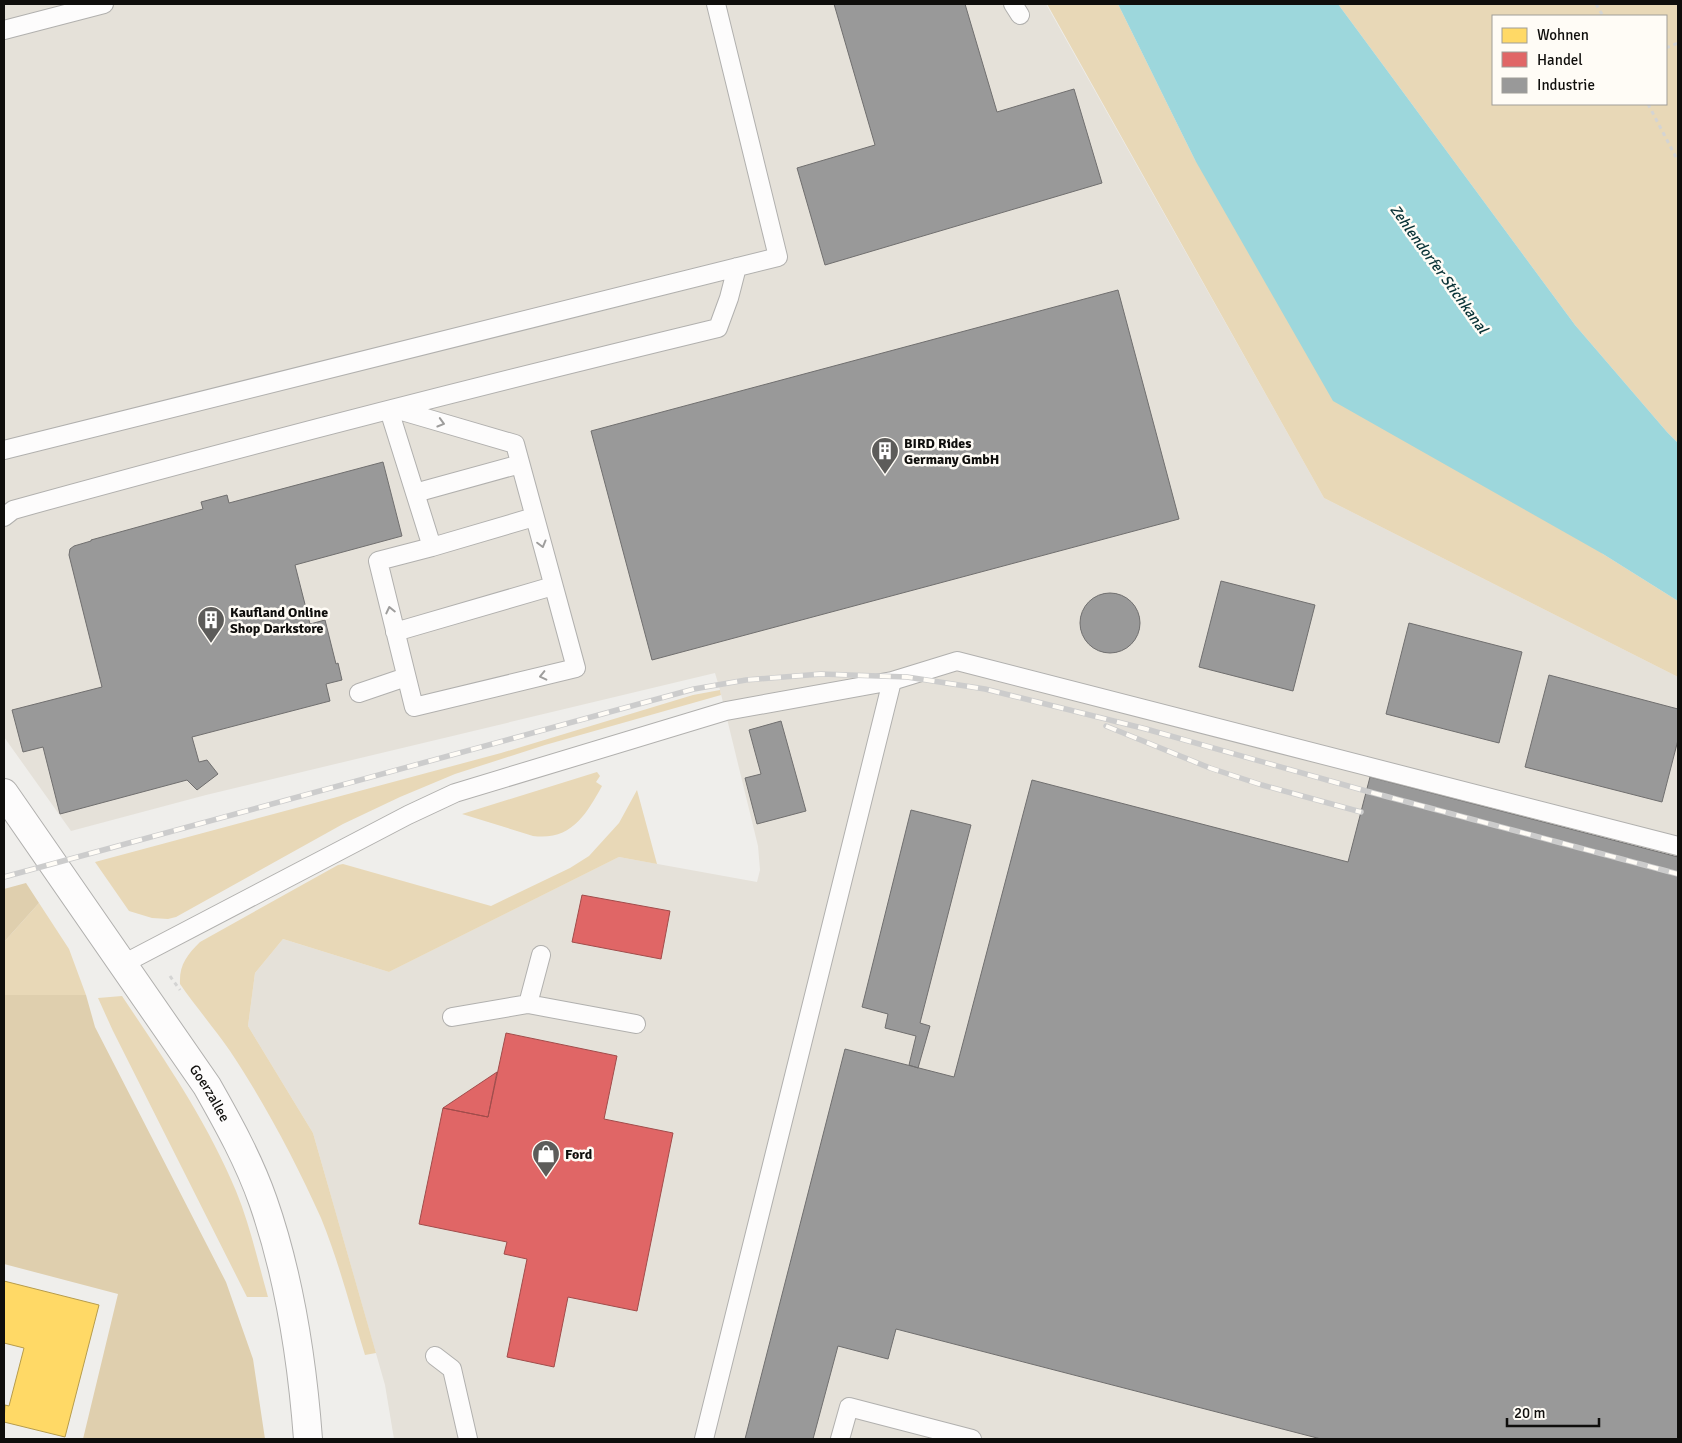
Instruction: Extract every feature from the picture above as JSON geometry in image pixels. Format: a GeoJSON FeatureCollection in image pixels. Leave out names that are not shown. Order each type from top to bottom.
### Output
{"type":"FeatureCollection","features":[{"type":"Feature","properties":{"kind":"main road","name":"Goerzallee"},"geometry":{"type":"LineString","coordinates":[[4,793],[207,1086],[231,1128],[263,1201],[291,1304],[303,1382],[308,1439]]}},
{"type":"Feature","properties":{"kind":"lane"},"geometry":{"type":"LineString","coordinates":[[4,30],[104,4]]}},
{"type":"Feature","properties":{"kind":"lane"},"geometry":{"type":"LineString","coordinates":[[4,450],[778,257],[716,4]]}},
{"type":"Feature","properties":{"kind":"lane"},"geometry":{"type":"LineString","coordinates":[[4,517],[13,510],[154,471],[718,328],[729,298],[737,267]]}},
{"type":"Feature","properties":{"kind":"lane"},"geometry":{"type":"LineString","coordinates":[[392,410],[515,444],[576,668],[414,707],[378,561],[432,547],[534,516]]}},
{"type":"Feature","properties":{"kind":"lane"},"geometry":{"type":"LineString","coordinates":[[392,410],[432,547]]}},
{"type":"Feature","properties":{"kind":"lane"},"geometry":{"type":"LineString","coordinates":[[415,493],[520,464]]}},
{"type":"Feature","properties":{"kind":"lane"},"geometry":{"type":"LineString","coordinates":[[395,632],[554,586]]}},
{"type":"Feature","properties":{"kind":"lane"},"geometry":{"type":"LineString","coordinates":[[123,964],[400,819],[455,793],[726,711],[892,681],[958,661],[1678,846]]}},
{"type":"Feature","properties":{"kind":"lane"},"geometry":{"type":"LineString","coordinates":[[359,693],[406,678]]}},
{"type":"Feature","properties":{"kind":"lane"},"geometry":{"type":"LineString","coordinates":[[704,1439],[892,681]]}},
{"type":"Feature","properties":{"kind":"lane"},"geometry":{"type":"LineString","coordinates":[[528,1004],[541,955]]}},
{"type":"Feature","properties":{"kind":"lane"},"geometry":{"type":"LineString","coordinates":[[452,1017],[528,1004],[636,1024]]}},
{"type":"Feature","properties":{"kind":"lane"},"geometry":{"type":"LineString","coordinates":[[435,1356],[452,1369],[468,1439]]}},
{"type":"Feature","properties":{"kind":"lane"},"geometry":{"type":"LineString","coordinates":[[840,1439],[848,1407],[972,1439]]}},
{"type":"Feature","properties":{"kind":"path"},"geometry":{"type":"LineString","coordinates":[[1596,4],[1602,15]]}},
{"type":"Feature","properties":{"kind":"path"},"geometry":{"type":"LineString","coordinates":[[1649,105],[1678,161]]}},
{"type":"Feature","properties":{"kind":"shaded area"},"geometry":{"type":"Polygon","coordinates":[[[4,4],[1046,4],[1324,498],[1678,677],[1678,1439],[394,1439],[385,1385],[313,1133],[248,1026],[255,973],[283,939],[389,972],[619,857],[757,882],[760,870],[758,846],[720,690],[715,673],[206,795],[71,831],[4,737],[4,4]]]}},
{"type":"Feature","properties":{"kind":"shaded area"},"geometry":{"type":"Polygon","coordinates":[[[1047,4],[1118,4],[1195,160],[1603,554],[1678,601],[1678,677],[1324,498],[1047,4]]]}},
{"type":"Feature","properties":{"kind":"shaded area"},"geometry":{"type":"Polygon","coordinates":[[[1338,4],[1678,4],[1678,443],[1575,325],[1338,4]]]}},
{"type":"Feature","properties":{"kind":"shaded area"},"geometry":{"type":"Polygon","coordinates":[[[720,690],[721,695],[545,745],[455,774],[343,824],[176,917],[168,919],[152,918],[129,911],[95,862],[501,753],[693,695],[720,690]]]}},
{"type":"Feature","properties":{"kind":"shaded area"},"geometry":{"type":"Polygon","coordinates":[[[597,772],[600,776],[596,782],[602,786],[590,807],[576,824],[558,834],[533,836],[462,814],[597,772]]]}},
{"type":"Feature","properties":{"kind":"shaded area"},"geometry":{"type":"Polygon","coordinates":[[[637,790],[657,864],[619,857],[389,972],[283,939],[255,973],[248,1026],[313,1133],[376,1353],[365,1355],[339,1269],[321,1218],[301,1175],[267,1111],[230,1051],[180,984],[182,966],[191,951],[200,942],[338,865],[343,864],[491,906],[570,868],[589,856],[619,823],[637,790]]]}},
{"type":"Feature","properties":{"kind":"shaded area"},"geometry":{"type":"Polygon","coordinates":[[[26,883],[39,903],[4,942],[4,889],[26,883]]]}},
{"type":"Feature","properties":{"kind":"shaded area"},"geometry":{"type":"Polygon","coordinates":[[[39,903],[69,949],[86,995],[4,995],[4,942],[39,903]]]}},
{"type":"Feature","properties":{"kind":"shaded area"},"geometry":{"type":"Polygon","coordinates":[[[4,995],[86,995],[95,1027],[226,1282],[253,1359],[265,1439],[83,1439],[118,1294],[4,1264],[4,995]]]}},
{"type":"Feature","properties":{"kind":"shaded area"},"geometry":{"type":"Polygon","coordinates":[[[122,996],[184,1091],[212,1140],[246,1217],[268,1297],[247,1297],[98,998],[122,996]]]}},
{"type":"Feature","properties":{"kind":"water","name":"Zehlendorfer Stichkanal"},"geometry":{"type":"Polygon","coordinates":[[[1118,4],[1338,4],[1575,325],[1678,443],[1678,601],[1603,554],[1333,401],[1195,160],[1118,4]]]}},
{"type":"Feature","properties":{"kind":"building: Wohnen"},"geometry":{"type":"Polygon","coordinates":[[[4,1281],[99,1305],[65,1437],[4,1422],[5,1405],[9,1406],[24,1348],[4,1343],[4,1281]]]}},
{"type":"Feature","properties":{"kind":"building: Handel"},"geometry":{"type":"Polygon","coordinates":[[[582,895],[670,911],[661,959],[572,942],[582,895]]]}},
{"type":"Feature","properties":{"kind":"building: Handel","name":"Ford"},"geometry":{"type":"Polygon","coordinates":[[[506,1033],[617,1056],[604,1119],[673,1133],[637,1311],[568,1297],[554,1367],[507,1357],[527,1259],[504,1254],[507,1242],[419,1224],[443,1108],[488,1117],[506,1033]]]}},
{"type":"Feature","properties":{"kind":"building: Handel"},"geometry":{"type":"Polygon","coordinates":[[[497,1072],[488,1117],[443,1108],[497,1072]]]}},
{"type":"Feature","properties":{"kind":"building: Industrie"},"geometry":{"type":"Polygon","coordinates":[[[834,4],[965,4],[997,112],[1074,89],[1102,183],[825,265],[797,168],[875,145],[834,4]]]}},
{"type":"Feature","properties":{"kind":"building: Industrie","name":"BIRD Rides Germany GmbH"},"geometry":{"type":"Polygon","coordinates":[[[1118,290],[1179,519],[652,660],[591,431],[1118,290]]]}},
{"type":"Feature","properties":{"kind":"building: Industrie","name":"Kaufland Online Shop Darkstore"},"geometry":{"type":"Polygon","coordinates":[[[383,462],[402,536],[295,565],[310,624],[325,620],[336,664],[338,663],[342,680],[326,684],[330,701],[192,737],[199,762],[207,760],[218,774],[197,790],[187,780],[60,814],[43,747],[23,752],[12,710],[102,687],[69,555],[70,549],[91,540],[203,509],[201,502],[227,495],[229,503],[383,462]]]}},
{"type":"Feature","properties":{"kind":"building: Industrie"},"geometry":{"type":"Polygon","coordinates":[[[1221,581],[1315,605],[1293,691],[1199,667],[1221,581]]]}},
{"type":"Feature","properties":{"kind":"building: Industrie"},"geometry":{"type":"Polygon","coordinates":[[[1110,593],[1127,598],[1135,606],[1140,623],[1135,640],[1127,648],[1110,653],[1093,648],[1085,640],[1080,623],[1085,606],[1093,598],[1110,593]]]}},
{"type":"Feature","properties":{"kind":"building: Industrie"},"geometry":{"type":"Polygon","coordinates":[[[1409,623],[1522,652],[1499,743],[1386,714],[1409,623]]]}},
{"type":"Feature","properties":{"kind":"building: Industrie"},"geometry":{"type":"Polygon","coordinates":[[[1549,675],[1678,709],[1678,740],[1662,802],[1525,767],[1549,675]]]}},
{"type":"Feature","properties":{"kind":"building: Industrie"},"geometry":{"type":"Polygon","coordinates":[[[781,721],[806,811],[757,824],[745,778],[761,774],[749,730],[781,721]]]}},
{"type":"Feature","properties":{"kind":"building: Industrie"},"geometry":{"type":"Polygon","coordinates":[[[1370,777],[1678,857],[1678,1439],[1321,1439],[896,1329],[888,1359],[838,1346],[813,1439],[745,1439],[845,1049],[954,1077],[1032,780],[1348,862],[1370,777]]]}},
{"type":"Feature","properties":{"kind":"building: Industrie"},"geometry":{"type":"Polygon","coordinates":[[[911,810],[971,825],[920,1023],[930,1026],[918,1068],[909,1065],[916,1036],[885,1028],[888,1014],[862,1007],[911,810]]]}},
{"type":"Feature","properties":{"kind":"railway"},"geometry":{"type":"LineString","coordinates":[[4,877],[694,689],[746,680],[821,674],[907,677],[985,689],[1146,729],[1366,791],[1678,874]]}},
{"type":"Feature","properties":{"kind":"railway"},"geometry":{"type":"LineString","coordinates":[[1106,726],[1210,768],[1262,785],[1361,812]]}},
{"type":"Feature","properties":{"kind":"place","name":"BIRD Rides Germany GmbH"},"geometry":{"type":"Point","coordinates":[885,475]}},
{"type":"Feature","properties":{"kind":"place","name":"Kaufland Online Shop Darkstore"},"geometry":{"type":"Point","coordinates":[211,644]}},
{"type":"Feature","properties":{"kind":"place","name":"Ford"},"geometry":{"type":"Point","coordinates":[546,1178]}}]}
